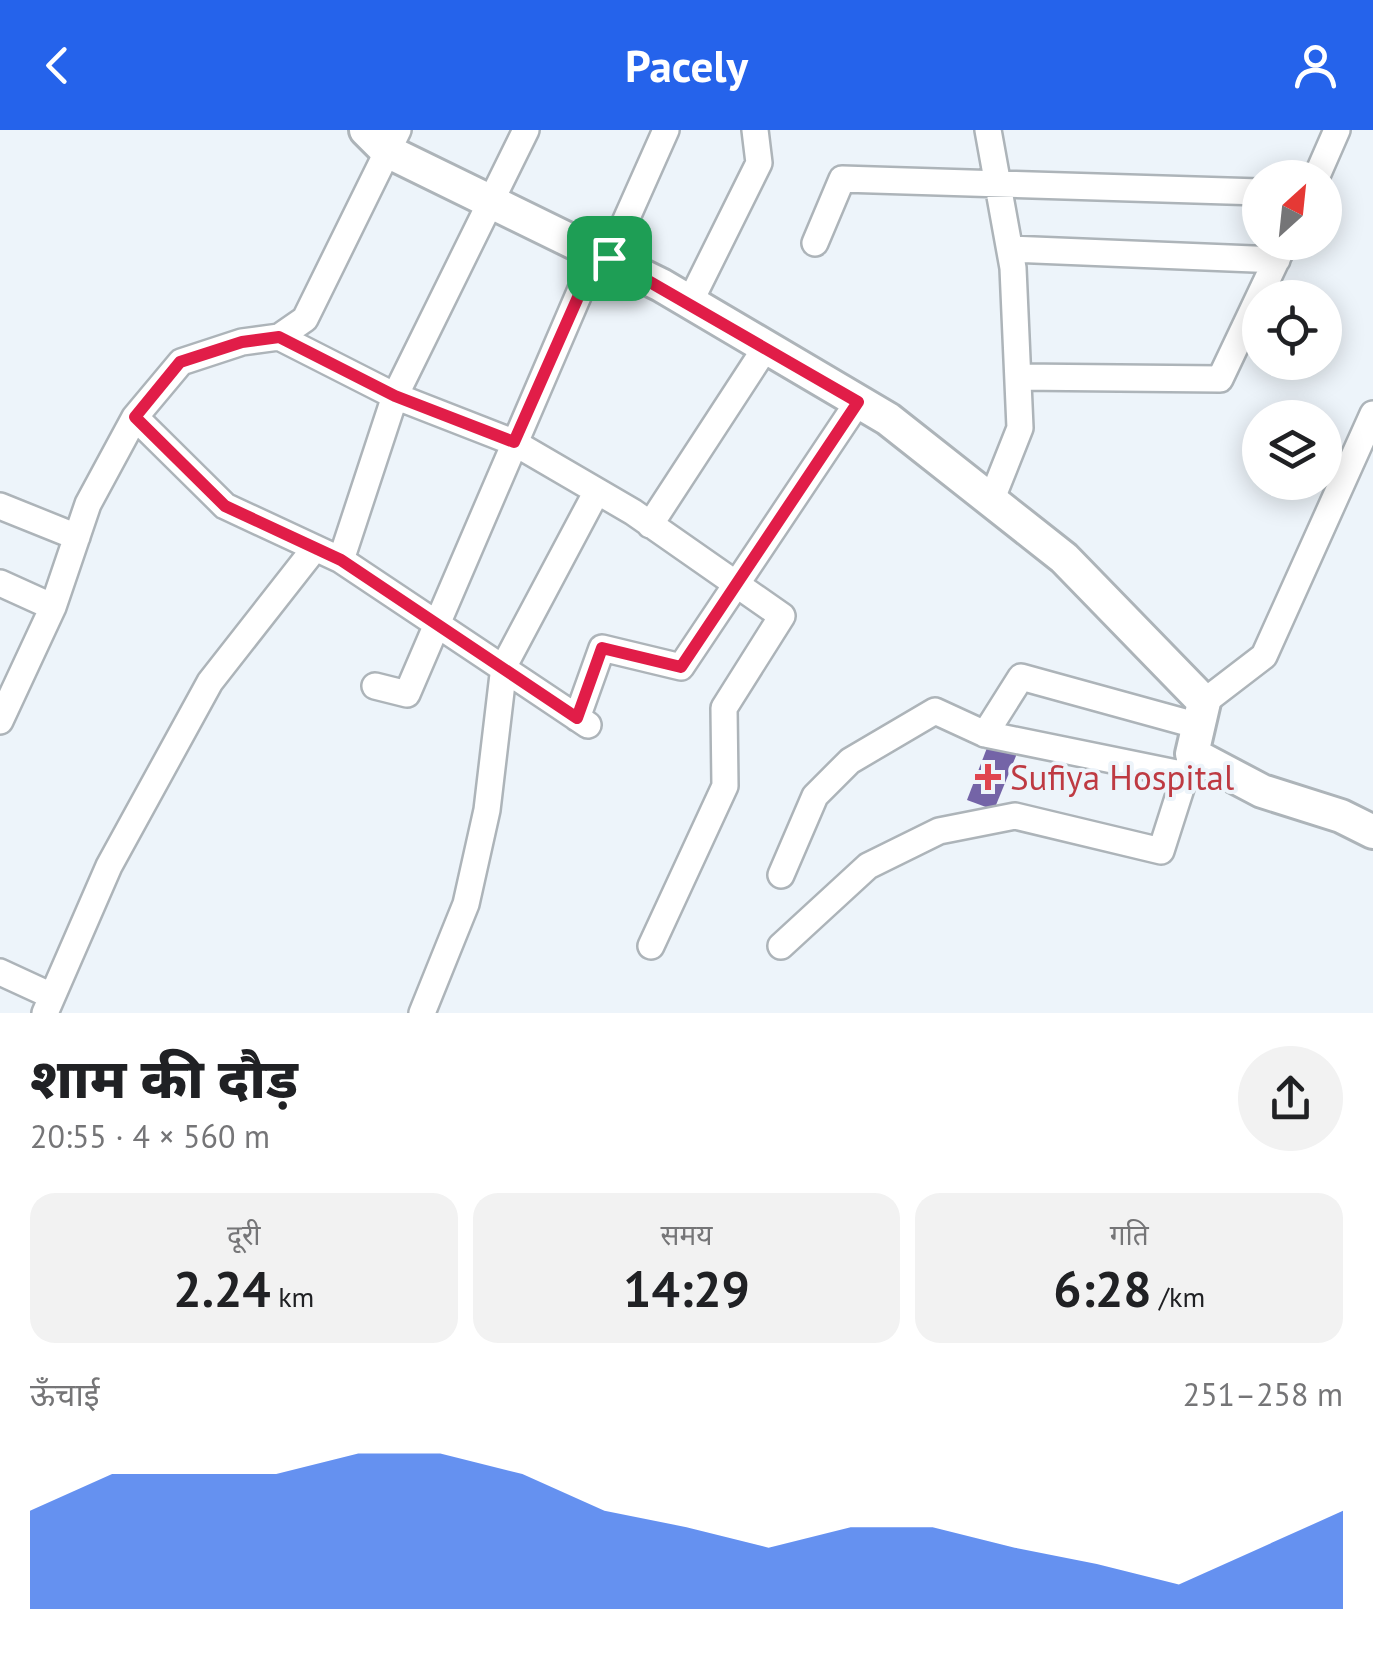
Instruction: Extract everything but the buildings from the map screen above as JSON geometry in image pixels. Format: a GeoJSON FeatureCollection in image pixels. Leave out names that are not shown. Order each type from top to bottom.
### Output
{"type":"FeatureCollection","features":[{"type":"Feature","properties":{"kind":"street"},"geometry":{"type":"LineString","coordinates":[[341,560],[395,396],[488,199],[526,130]]}},
{"type":"Feature","properties":{"kind":"street"},"geometry":{"type":"LineString","coordinates":[[375,686],[407,694],[439,627],[514,442],[666,130]]}},
{"type":"Feature","properties":{"kind":"street"},"geometry":{"type":"LineString","coordinates":[[690,302],[759,163],[755,130]]}},
{"type":"Feature","properties":{"kind":"street"},"geometry":{"type":"LineString","coordinates":[[988,130],[1010,249],[1020,428],[991,501]]}},
{"type":"Feature","properties":{"kind":"street"},"geometry":{"type":"LineString","coordinates":[[1324,160],[1337,130]]}},
{"type":"Feature","properties":{"kind":"street"},"geometry":{"type":"LineString","coordinates":[[2,714],[53,607],[88,504],[135,417],[180,362],[242,342],[279,337],[304,319],[384,137],[488,199],[690,302],[888,420],[1064,558],[1195,739],[1262,791],[1341,816],[1373,832]]}},
{"type":"Feature","properties":{"kind":"street"},"geometry":{"type":"LineString","coordinates":[[814,243],[842,178],[1242,191]]}},
{"type":"Feature","properties":{"kind":"street"},"geometry":{"type":"LineString","coordinates":[[1010,249],[1242,252]]}},
{"type":"Feature","properties":{"kind":"street"},"geometry":{"type":"LineString","coordinates":[[1018,377],[1220,379],[1277,260]]}},
{"type":"Feature","properties":{"kind":"street"},"geometry":{"type":"LineString","coordinates":[[279,337],[395,396],[514,442],[650,524],[782,616],[724,708],[725,786],[651,946]]}},
{"type":"Feature","properties":{"kind":"street"},"geometry":{"type":"LineString","coordinates":[[650,524],[766,347]]}},
{"type":"Feature","properties":{"kind":"street"},"geometry":{"type":"LineString","coordinates":[[135,417],[225,506],[341,560],[582,722],[602,648],[681,667],[858,402]]}},
{"type":"Feature","properties":{"kind":"street"},"geometry":{"type":"LineString","coordinates":[[782,946],[868,866],[938,831],[1015,816],[1161,851],[1195,739],[1264,656],[1373,414]]}},
{"type":"Feature","properties":{"kind":"street"},"geometry":{"type":"LineString","coordinates":[[422,1013],[466,904],[486,810],[504,666],[597,491]]}},
{"type":"Feature","properties":{"kind":"street"},"geometry":{"type":"LineString","coordinates":[[0,506],[77,538]]}},
{"type":"Feature","properties":{"kind":"street"},"geometry":{"type":"LineString","coordinates":[[0,972],[49,1005],[109,866],[210,682],[315,548]]}},
{"type":"Feature","properties":{"kind":"street"},"geometry":{"type":"LineString","coordinates":[[0,583],[53,607]]}},
{"type":"Feature","properties":{"kind":"street"},"geometry":{"type":"LineString","coordinates":[[985,734],[1021,678],[1195,739]]}},
{"type":"Feature","properties":{"kind":"street"},"geometry":{"type":"LineString","coordinates":[[780,875],[815,796],[850,762],[934,711],[985,734],[1195,739]]}},
{"type":"Feature","properties":{"kind":"place","name":"Sufiya Hospital"},"geometry":{"type":"Point","coordinates":[988,777]}},
{"type":"Feature","properties":{"kind":"route"},"geometry":{"type":"LineString","coordinates":[[598,252],[609,258],[858,402],[681,667],[602,648],[577,718],[341,560],[225,506],[135,417],[180,362],[242,342],[279,337],[395,396],[514,442],[598,252]]}}]}
